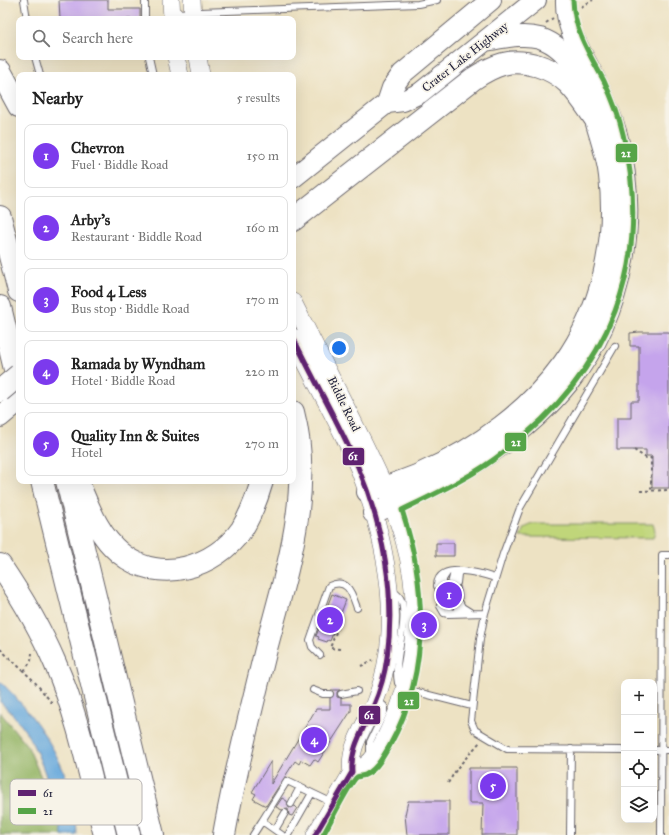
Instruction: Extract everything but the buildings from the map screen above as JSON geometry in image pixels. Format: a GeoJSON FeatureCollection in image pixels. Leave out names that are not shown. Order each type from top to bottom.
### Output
{"type":"FeatureCollection","features":[{"type":"Feature","properties":{"kind":"highway"},"geometry":{"type":"LineString","coordinates":[[296,176],[387,102],[392,88],[402,74],[491,0]]}},
{"type":"Feature","properties":{"kind":"highway","name":"Crater Lake Highway"},"geometry":{"type":"LineString","coordinates":[[387,102],[403,101],[420,93],[536,0]]}},
{"type":"Feature","properties":{"kind":"highway"},"geometry":{"type":"LineString","coordinates":[[373,513],[414,497],[482,458],[520,431],[540,414],[571,380],[585,360],[604,324],[611,306],[622,265],[626,242],[625,176],[617,135],[604,98],[568,26],[571,5]]}},
{"type":"Feature","properties":{"kind":"highway"},"geometry":{"type":"LineString","coordinates":[[367,492],[427,471],[485,438],[518,412],[548,382],[574,346],[595,302],[602,279],[610,240],[611,216],[609,176],[605,154],[590,101],[577,73],[568,57],[546,40],[533,36],[485,41]]}},
{"type":"Feature","properties":{"kind":"highway"},"geometry":{"type":"LineString","coordinates":[[296,218],[473,79],[488,70],[503,64],[518,62],[532,64],[547,69],[560,76],[575,90],[594,117]]}},
{"type":"Feature","properties":{"kind":"highway"},"geometry":{"type":"LineString","coordinates":[[0,71],[16,100]]}},
{"type":"Feature","properties":{"kind":"highway"},"geometry":{"type":"LineString","coordinates":[[0,217],[16,279]]}},
{"type":"Feature","properties":{"kind":"highway"},"geometry":{"type":"LineString","coordinates":[[0,307],[4,333],[16,375]]}},
{"type":"Feature","properties":{"kind":"highway"},"geometry":{"type":"LineString","coordinates":[[0,391],[16,378]]}},
{"type":"Feature","properties":{"kind":"highway"},"geometry":{"type":"LineString","coordinates":[[0,417],[16,404]]}},
{"type":"Feature","properties":{"kind":"highway"},"geometry":{"type":"LineString","coordinates":[[224,835],[245,733],[290,556],[296,522],[300,495],[301,461],[296,426]]}},
{"type":"Feature","properties":{"kind":"highway"},"geometry":{"type":"LineString","coordinates":[[43,484],[115,779]]}},
{"type":"Feature","properties":{"kind":"highway"},"geometry":{"type":"LineString","coordinates":[[68,484],[139,779]]}},
{"type":"Feature","properties":{"kind":"highway"},"geometry":{"type":"LineString","coordinates":[[78,484],[93,519],[106,539],[120,553],[134,562],[149,568],[176,570],[202,563],[218,553],[233,540],[251,511],[261,484]]}},
{"type":"Feature","properties":{"kind":"highway"},"geometry":{"type":"LineString","coordinates":[[0,565],[23,599],[39,629],[65,688],[92,779]]}},
{"type":"Feature","properties":{"kind":"highway"},"geometry":{"type":"LineString","coordinates":[[142,790],[153,835]]}},
{"type":"Feature","properties":{"kind":"highway"},"geometry":{"type":"LineString","coordinates":[[103,825],[105,835]]}},
{"type":"Feature","properties":{"kind":"highway"},"geometry":{"type":"LineString","coordinates":[[127,825],[129,835]]}},
{"type":"Feature","properties":{"kind":"main road"},"geometry":{"type":"LineString","coordinates":[[177,60],[179,72]]}},
{"type":"Feature","properties":{"kind":"main road"},"geometry":{"type":"LineString","coordinates":[[198,60],[200,72]]}},
{"type":"Feature","properties":{"kind":"main road","name":"Biddle Road"},"geometry":{"type":"LineString","coordinates":[[296,308],[385,486],[408,550],[415,597],[414,639],[406,689],[395,718],[381,746],[366,766],[352,772],[350,763],[352,752],[376,700],[387,658],[391,623],[390,590],[367,492],[335,418],[296,342]]}},
{"type":"Feature","properties":{"kind":"main road"},"geometry":{"type":"LineString","coordinates":[[316,835],[352,772]]}},
{"type":"Feature","properties":{"kind":"lane"},"geometry":{"type":"LineString","coordinates":[[24,0],[27,16]]}},
{"type":"Feature","properties":{"kind":"lane"},"geometry":{"type":"LineString","coordinates":[[144,0],[145,16]]}},
{"type":"Feature","properties":{"kind":"lane"},"geometry":{"type":"LineString","coordinates":[[171,11],[418,4],[436,0]]}},
{"type":"Feature","properties":{"kind":"lane"},"geometry":{"type":"LineString","coordinates":[[36,60],[39,72]]}},
{"type":"Feature","properties":{"kind":"lane"},"geometry":{"type":"LineString","coordinates":[[150,60],[152,72]]}},
{"type":"Feature","properties":{"kind":"lane"},"geometry":{"type":"LineString","coordinates":[[615,346],[520,508],[495,578],[485,613],[480,639],[471,721],[473,728],[485,737],[507,749],[621,750]]}},
{"type":"Feature","properties":{"kind":"lane"},"geometry":{"type":"LineString","coordinates":[[661,835],[662,555],[669,555]]}},
{"type":"Feature","properties":{"kind":"lane"},"geometry":{"type":"LineString","coordinates":[[440,585],[437,579],[440,575],[454,572],[470,571],[495,578]]}},
{"type":"Feature","properties":{"kind":"lane"},"geometry":{"type":"LineString","coordinates":[[454,572],[458,574],[454,583]]}},
{"type":"Feature","properties":{"kind":"lane"},"geometry":{"type":"LineString","coordinates":[[320,655],[312,647],[310,640],[329,586],[335,583],[342,583],[347,586],[357,608]]}},
{"type":"Feature","properties":{"kind":"lane"},"geometry":{"type":"LineString","coordinates":[[390,590],[398,594],[402,601],[402,630],[396,673],[398,683],[406,689],[472,706]]}},
{"type":"Feature","properties":{"kind":"lane"},"geometry":{"type":"LineString","coordinates":[[465,613],[459,611],[457,604],[467,611],[474,613]]}},
{"type":"Feature","properties":{"kind":"lane"},"geometry":{"type":"LineString","coordinates":[[443,606],[444,613],[485,613]]}},
{"type":"Feature","properties":{"kind":"lane"},"geometry":{"type":"LineString","coordinates":[[313,690],[323,694],[330,694]]}},
{"type":"Feature","properties":{"kind":"lane"},"geometry":{"type":"LineString","coordinates":[[341,694],[358,691]]}},
{"type":"Feature","properties":{"kind":"lane"},"geometry":{"type":"LineString","coordinates":[[370,762],[370,742],[384,713],[384,706],[376,700]]}},
{"type":"Feature","properties":{"kind":"lane"},"geometry":{"type":"LineString","coordinates":[[570,835],[571,749]]}},
{"type":"Feature","properties":{"kind":"lane"},"geometry":{"type":"LineString","coordinates":[[657,750],[669,750]]}},
{"type":"Feature","properties":{"kind":"lane"},"geometry":{"type":"LineString","coordinates":[[253,835],[287,780],[333,804]]}},
{"type":"Feature","properties":{"kind":"lane"},"geometry":{"type":"LineString","coordinates":[[291,804],[300,787]]}},
{"type":"Feature","properties":{"kind":"lane"},"geometry":{"type":"LineString","coordinates":[[288,835],[312,793]]}},
{"type":"Feature","properties":{"kind":"lane"},"geometry":{"type":"LineString","coordinates":[[262,821],[279,833],[285,813]]}},
{"type":"Feature","properties":{"kind":"path"},"geometry":{"type":"LineString","coordinates":[[571,5],[593,0]]}},
{"type":"Feature","properties":{"kind":"path"},"geometry":{"type":"LineString","coordinates":[[634,450],[646,458],[651,458],[651,490]]}},
{"type":"Feature","properties":{"kind":"path"},"geometry":{"type":"LineString","coordinates":[[640,491],[669,490]]}},
{"type":"Feature","properties":{"kind":"path"},"geometry":{"type":"LineString","coordinates":[[340,649],[330,648],[344,614]]}},
{"type":"Feature","properties":{"kind":"path"},"geometry":{"type":"LineString","coordinates":[[0,649],[34,681],[56,709]]}},
{"type":"Feature","properties":{"kind":"path"},"geometry":{"type":"LineString","coordinates":[[361,666],[378,658]]}},
{"type":"Feature","properties":{"kind":"path"},"geometry":{"type":"LineString","coordinates":[[448,783],[458,767],[485,737]]}},
{"type":"Feature","properties":{"kind":"green space"},"geometry":{"type":"Polygon","coordinates":[[[533,524],[653,524],[655,531],[653,538],[520,537],[524,528],[533,524]]]}},
{"type":"Feature","properties":{"kind":"green space"},"geometry":{"type":"Polygon","coordinates":[[[0,712],[28,747],[42,779],[10,779],[10,825],[62,825],[66,835],[0,835],[0,712]]]}},
{"type":"Feature","properties":{"kind":"water"},"geometry":{"type":"Polygon","coordinates":[[[0,681],[30,714],[43,732],[54,750],[66,779],[47,779],[26,732],[10,711],[0,702],[0,681]]]}},
{"type":"Feature","properties":{"kind":"water"},"geometry":{"type":"Polygon","coordinates":[[[61,825],[76,825],[77,835],[62,835],[61,825]]]}},
{"type":"Feature","properties":{"kind":"transit line","name":"21"},"geometry":{"type":"LineString","coordinates":[[323,835],[345,795],[357,777],[370,772],[381,760],[397,731],[409,701],[416,670],[420,638],[420,606],[417,574],[411,541],[402,510],[455,484],[481,468],[505,451],[541,420],[572,386],[597,350],[615,311],[627,270],[632,227],[631,181],[623,134],[617,114],[604,81],[588,52],[576,22],[573,0]]}},
{"type":"Feature","properties":{"kind":"transit line","name":"61"},"geometry":{"type":"LineString","coordinates":[[296,343],[343,434],[367,490],[381,536],[390,609],[387,657],[380,689],[355,746],[352,772],[315,835]]}},
{"type":"Feature","properties":{"kind":"place","name":"Chevron"},"geometry":{"type":"Point","coordinates":[449,595]}},
{"type":"Feature","properties":{"kind":"place","name":"Arby's"},"geometry":{"type":"Point","coordinates":[330,620]}},
{"type":"Feature","properties":{"kind":"place","name":"Food 4 Less"},"geometry":{"type":"Point","coordinates":[424,625]}},
{"type":"Feature","properties":{"kind":"place","name":"Ramada by Wyndham"},"geometry":{"type":"Point","coordinates":[314,740]}},
{"type":"Feature","properties":{"kind":"place","name":"Quality Inn & Suites"},"geometry":{"type":"Point","coordinates":[493,786]}}]}
